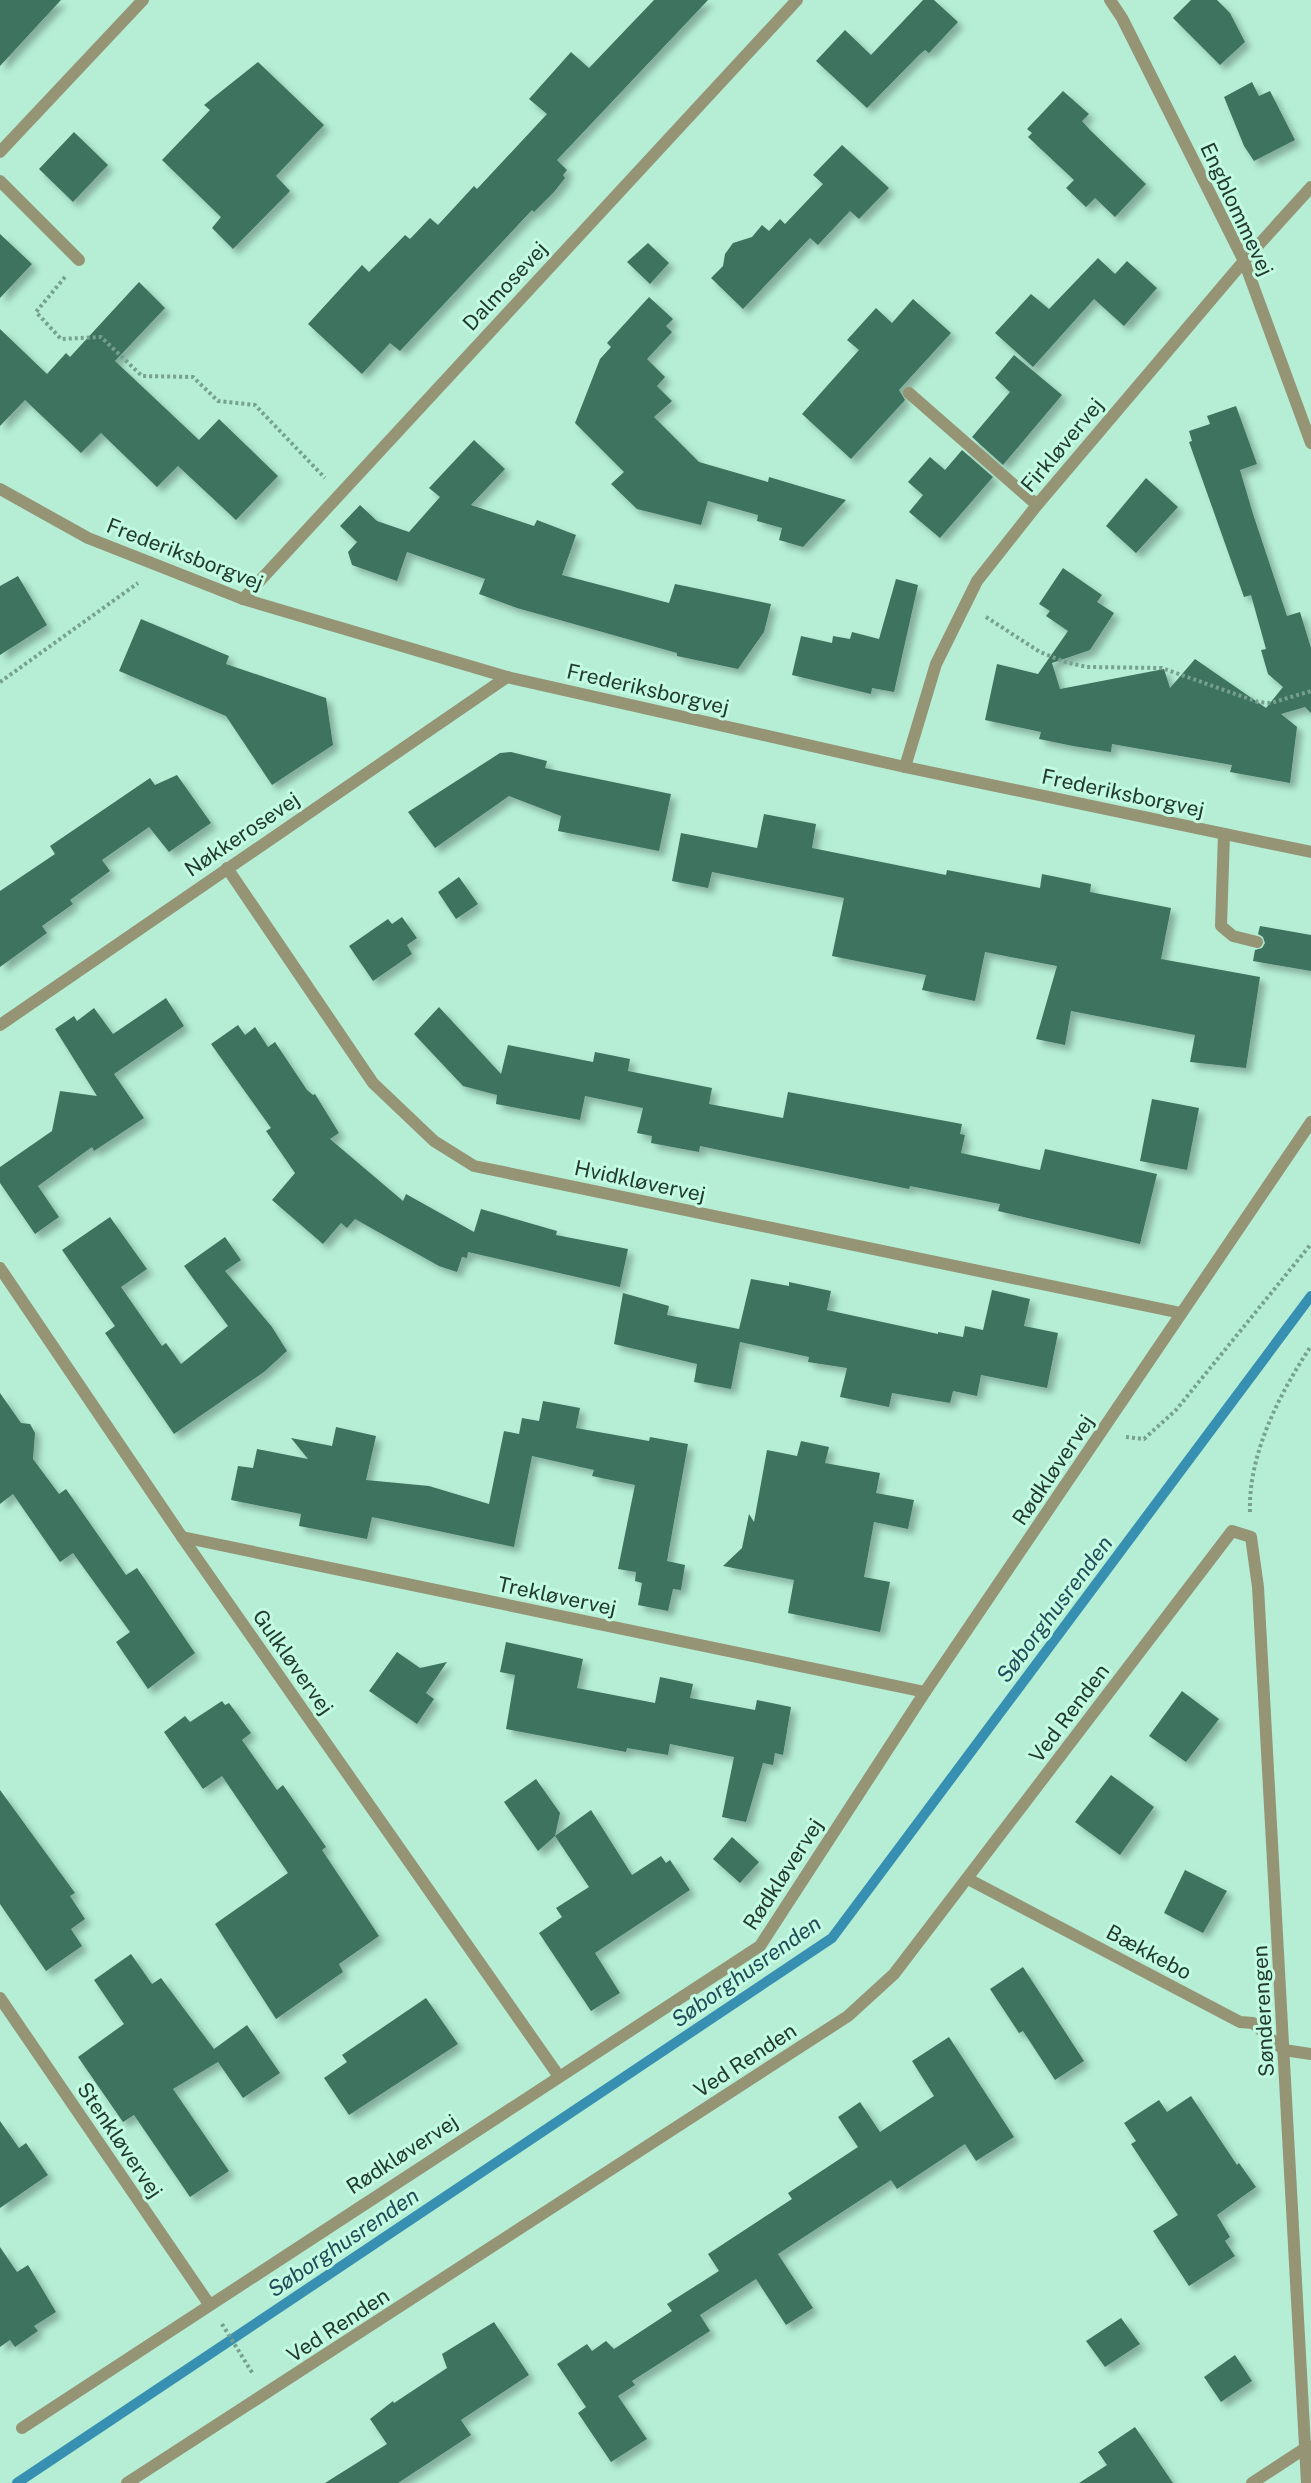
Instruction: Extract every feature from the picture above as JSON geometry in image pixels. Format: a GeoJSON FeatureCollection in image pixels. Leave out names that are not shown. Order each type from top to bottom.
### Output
{"type":"FeatureCollection","features":[{"type":"Feature","properties":{"kind":"street"},"geometry":{"type":"LineString","coordinates":[[0,152],[142,0]]}},
{"type":"Feature","properties":{"kind":"street","name":"Dalmosevej"},"geometry":{"type":"LineString","coordinates":[[243,599],[797,0]]}},
{"type":"Feature","properties":{"kind":"street","name":"Engblommevej"},"geometry":{"type":"LineString","coordinates":[[1110,0],[1127,28],[1244,261],[1311,443]]}},
{"type":"Feature","properties":{"kind":"street"},"geometry":{"type":"LineString","coordinates":[[0,180],[79,260]]}},
{"type":"Feature","properties":{"kind":"street","name":"Firkløvervej"},"geometry":{"type":"LineString","coordinates":[[905,767],[936,664],[978,581],[1037,505],[1244,261],[1311,187]]}},
{"type":"Feature","properties":{"kind":"street"},"geometry":{"type":"LineString","coordinates":[[909,393],[1037,505]]}},
{"type":"Feature","properties":{"kind":"street","name":"Frederiksborgvej"},"geometry":{"type":"LineString","coordinates":[[0,489],[88,538],[243,599],[507,677],[905,767],[1311,852]]}},
{"type":"Feature","properties":{"kind":"street","name":"Nøkkerosevej"},"geometry":{"type":"LineString","coordinates":[[0,1024],[507,677]]}},
{"type":"Feature","properties":{"kind":"street"},"geometry":{"type":"LineString","coordinates":[[1224,834],[1221,926],[1233,936],[1257,942]]}},
{"type":"Feature","properties":{"kind":"street","name":"Hvidkløvervej"},"geometry":{"type":"LineString","coordinates":[[227,868],[373,1083],[434,1141],[474,1166],[1180,1313]]}},
{"type":"Feature","properties":{"kind":"street","name":"Rødkløvervej"},"geometry":{"type":"LineString","coordinates":[[22,2428],[558,2075],[760,1946],[925,1692],[1102,1434],[1180,1313],[1311,1122]]}},
{"type":"Feature","properties":{"kind":"street","name":"Gulkløvervej"},"geometry":{"type":"LineString","coordinates":[[0,1268],[182,1537],[558,2075]]}},
{"type":"Feature","properties":{"kind":"street","name":"Ved Renden"},"geometry":{"type":"LineString","coordinates":[[127,2483],[848,2016],[894,1974],[1232,1531],[1251,1537]]}},
{"type":"Feature","properties":{"kind":"street","name":"Trekløvervej"},"geometry":{"type":"LineString","coordinates":[[182,1537],[925,1692]]}},
{"type":"Feature","properties":{"kind":"street","name":"Sønderengen"},"geometry":{"type":"LineString","coordinates":[[1251,1537],[1258,1587],[1309,2447],[1307,2483]]}},
{"type":"Feature","properties":{"kind":"street","name":"Bækkebo"},"geometry":{"type":"LineString","coordinates":[[968,1879],[1240,2022],[1253,2022],[1284,2050]]}},
{"type":"Feature","properties":{"kind":"street","name":"Stenkløvervej"},"geometry":{"type":"LineString","coordinates":[[0,1998],[209,2304]]}},
{"type":"Feature","properties":{"kind":"street"},"geometry":{"type":"LineString","coordinates":[[1284,2050],[1311,2054]]}},
{"type":"Feature","properties":{"kind":"street"},"geometry":{"type":"LineString","coordinates":[[1252,2483],[1309,2447]]}},
{"type":"Feature","properties":{"kind":"path"},"geometry":{"type":"LineString","coordinates":[[79,260],[36,312],[61,339],[101,337],[142,375],[193,377],[218,401],[255,405],[339,494]]}},
{"type":"Feature","properties":{"kind":"path"},"geometry":{"type":"LineString","coordinates":[[0,682],[160,566]]}},
{"type":"Feature","properties":{"kind":"path"},"geometry":{"type":"LineString","coordinates":[[966,603],[1040,652],[1065,662],[1087,667],[1162,668],[1183,673],[1258,702],[1271,703],[1311,692]]}},
{"type":"Feature","properties":{"kind":"path"},"geometry":{"type":"LineString","coordinates":[[1102,1434],[1144,1439],[1152,1432],[1176,1410],[1311,1244]]}},
{"type":"Feature","properties":{"kind":"path"},"geometry":{"type":"LineString","coordinates":[[1251,1537],[1249,1502],[1256,1462],[1286,1385],[1311,1346]]}},
{"type":"Feature","properties":{"kind":"path"},"geometry":{"type":"LineString","coordinates":[[209,2304],[266,2394]]}},
{"type":"Feature","properties":{"kind":"building"},"geometry":{"type":"Polygon","coordinates":[[[0,0],[61,0],[0,66],[0,0]]]}},
{"type":"Feature","properties":{"kind":"building"},"geometry":{"type":"Polygon","coordinates":[[[654,0],[708,0],[557,160],[567,170],[563,175],[565,178],[554,192],[534,212],[532,210],[400,351],[390,343],[362,374],[308,324],[362,265],[369,272],[405,235],[410,239],[430,218],[438,225],[474,186],[477,189],[547,114],[529,99],[571,52],[589,68],[654,0]]]}},
{"type":"Feature","properties":{"kind":"building"},"geometry":{"type":"Polygon","coordinates":[[[923,0],[934,0],[958,22],[929,53],[925,50],[919,55],[867,108],[816,61],[845,30],[871,55],[923,0]]]}},
{"type":"Feature","properties":{"kind":"building"},"geometry":{"type":"Polygon","coordinates":[[[1191,0],[1217,0],[1230,13],[1245,42],[1220,65],[1173,18],[1191,0]]]}},
{"type":"Feature","properties":{"kind":"building"},"geometry":{"type":"Polygon","coordinates":[[[258,62],[324,125],[276,176],[290,191],[233,249],[212,228],[221,217],[162,160],[210,110],[204,105],[258,62]]]}},
{"type":"Feature","properties":{"kind":"building"},"geometry":{"type":"Polygon","coordinates":[[[1252,82],[1259,96],[1270,91],[1295,140],[1254,161],[1244,146],[1224,97],[1252,82]]]}},
{"type":"Feature","properties":{"kind":"building"},"geometry":{"type":"Polygon","coordinates":[[[1063,91],[1089,114],[1082,121],[1090,130],[1146,184],[1115,217],[1095,198],[1086,207],[1066,188],[1074,180],[1028,137],[1032,133],[1027,129],[1063,91]]]}},
{"type":"Feature","properties":{"kind":"building"},"geometry":{"type":"Polygon","coordinates":[[[74,132],[108,165],[73,202],[39,169],[74,132]]]}},
{"type":"Feature","properties":{"kind":"building"},"geometry":{"type":"Polygon","coordinates":[[[842,145],[889,188],[859,219],[850,211],[818,245],[810,238],[743,309],[711,278],[723,266],[725,254],[733,243],[752,237],[762,225],[769,231],[780,219],[785,224],[823,184],[813,175],[842,145]]]}},
{"type":"Feature","properties":{"kind":"building"},"geometry":{"type":"Polygon","coordinates":[[[0,234],[32,264],[0,298],[0,234]]]}},
{"type":"Feature","properties":{"kind":"building"},"geometry":{"type":"Polygon","coordinates":[[[648,243],[669,263],[650,284],[627,262],[648,243]]]}},
{"type":"Feature","properties":{"kind":"building"},"geometry":{"type":"Polygon","coordinates":[[[1098,258],[1115,274],[1127,261],[1157,288],[1124,326],[1094,299],[1033,367],[995,333],[1031,294],[1049,309],[1098,258]]]}},
{"type":"Feature","properties":{"kind":"building"},"geometry":{"type":"Polygon","coordinates":[[[139,282],[165,308],[115,361],[199,440],[219,419],[278,476],[236,520],[178,466],[157,487],[101,433],[81,453],[25,400],[0,426],[0,329],[47,374],[66,353],[70,357],[139,282]]]}},
{"type":"Feature","properties":{"kind":"building"},"geometry":{"type":"Polygon","coordinates":[[[649,297],[673,319],[666,326],[672,332],[647,359],[665,377],[657,386],[672,401],[654,417],[699,462],[768,482],[769,477],[846,500],[803,547],[779,540],[782,528],[757,521],[758,515],[708,501],[701,525],[637,509],[611,484],[624,472],[575,423],[600,359],[611,347],[607,343],[649,297]]]}},
{"type":"Feature","properties":{"kind":"building"},"geometry":{"type":"Polygon","coordinates":[[[913,299],[951,333],[899,390],[905,400],[851,459],[802,414],[859,350],[847,340],[876,308],[892,323],[913,299]]]}},
{"type":"Feature","properties":{"kind":"building"},"geometry":{"type":"Polygon","coordinates":[[[1014,355],[1062,395],[1003,465],[972,437],[1010,392],[995,378],[1014,355]]]}},
{"type":"Feature","properties":{"kind":"building"},"geometry":{"type":"Polygon","coordinates":[[[1236,406],[1257,464],[1240,470],[1253,514],[1287,616],[1300,612],[1311,648],[1311,713],[1305,707],[1281,714],[1297,727],[1290,783],[1230,772],[1232,765],[1112,744],[1111,752],[1039,739],[1041,732],[985,720],[997,664],[1038,674],[1068,631],[1046,616],[1050,611],[1039,604],[1063,568],[1102,595],[1097,602],[1114,613],[1090,650],[1052,663],[1060,689],[1164,669],[1170,688],[1195,659],[1266,708],[1283,687],[1268,674],[1261,650],[1266,649],[1251,595],[1244,597],[1189,442],[1192,441],[1189,431],[1210,424],[1207,416],[1236,406]]]}},
{"type":"Feature","properties":{"kind":"building"},"geometry":{"type":"Polygon","coordinates":[[[474,440],[505,469],[471,505],[534,526],[537,520],[576,535],[562,575],[669,603],[675,584],[771,604],[764,632],[738,669],[677,656],[677,653],[517,608],[479,594],[485,579],[407,552],[397,581],[352,565],[348,552],[357,542],[340,526],[360,505],[377,521],[409,532],[440,497],[429,488],[474,440]]]}},
{"type":"Feature","properties":{"kind":"building"},"geometry":{"type":"Polygon","coordinates":[[[962,450],[993,477],[940,538],[909,512],[923,495],[908,482],[930,457],[945,470],[962,450]]]}},
{"type":"Feature","properties":{"kind":"building"},"geometry":{"type":"Polygon","coordinates":[[[1146,478],[1178,507],[1136,553],[1106,526],[1146,478]]]}},
{"type":"Feature","properties":{"kind":"building"},"geometry":{"type":"Polygon","coordinates":[[[18,576],[47,625],[0,655],[0,586],[18,576]]]}},
{"type":"Feature","properties":{"kind":"building"},"geometry":{"type":"Polygon","coordinates":[[[896,579],[918,585],[894,692],[872,688],[871,694],[792,675],[801,636],[832,643],[833,636],[850,639],[852,632],[879,639],[896,579]]]}},
{"type":"Feature","properties":{"kind":"building"},"geometry":{"type":"Polygon","coordinates":[[[141,619],[229,656],[226,664],[326,698],[333,745],[272,785],[226,716],[119,671],[141,619]]]}},
{"type":"Feature","properties":{"kind":"building"},"geometry":{"type":"Polygon","coordinates":[[[511,752],[547,761],[545,768],[671,794],[659,851],[558,831],[561,816],[509,796],[435,848],[408,812],[500,753],[511,752]]]}},
{"type":"Feature","properties":{"kind":"building"},"geometry":{"type":"Polygon","coordinates":[[[177,775],[211,823],[169,852],[149,827],[102,860],[110,871],[70,900],[73,904],[42,926],[47,933],[0,967],[0,891],[55,854],[50,846],[150,778],[155,785],[177,775]]]}},
{"type":"Feature","properties":{"kind":"building"},"geometry":{"type":"Polygon","coordinates":[[[764,814],[816,824],[812,848],[946,875],[947,870],[1040,888],[1042,874],[1091,884],[1090,892],[1171,908],[1161,959],[1260,977],[1246,1068],[1190,1062],[1195,1035],[1071,1011],[1065,1045],[1036,1039],[1057,966],[985,952],[975,1001],[922,990],[926,975],[832,956],[844,898],[712,872],[708,888],[672,881],[681,833],[757,848],[764,814]]]}},
{"type":"Feature","properties":{"kind":"building"},"geometry":{"type":"Polygon","coordinates":[[[459,877],[478,904],[456,919],[438,892],[459,877]]]}},
{"type":"Feature","properties":{"kind":"building"},"geometry":{"type":"Polygon","coordinates":[[[402,917],[417,938],[407,945],[412,954],[373,981],[349,946],[388,919],[392,924],[402,917]]]}},
{"type":"Feature","properties":{"kind":"building"},"geometry":{"type":"Polygon","coordinates":[[[1260,926],[1311,935],[1311,971],[1253,961],[1255,950],[1262,948],[1265,943],[1263,937],[1258,934],[1260,926]]]}},
{"type":"Feature","properties":{"kind":"building"},"geometry":{"type":"Polygon","coordinates":[[[166,998],[184,1026],[114,1074],[144,1118],[94,1151],[92,1147],[38,1186],[59,1217],[35,1234],[0,1183],[0,1167],[52,1131],[60,1091],[97,1096],[55,1029],[74,1016],[77,1021],[94,1008],[113,1034],[166,998]]]}},
{"type":"Feature","properties":{"kind":"building"},"geometry":{"type":"Polygon","coordinates":[[[439,1007],[501,1074],[508,1045],[593,1062],[595,1052],[630,1059],[628,1071],[712,1088],[709,1104],[783,1118],[788,1092],[962,1124],[960,1134],[965,1135],[961,1153],[1040,1170],[1045,1149],[1157,1174],[1140,1244],[998,1211],[1000,1204],[910,1186],[909,1189],[700,1146],[699,1152],[651,1143],[652,1136],[637,1133],[643,1108],[585,1096],[580,1120],[496,1104],[497,1095],[463,1086],[414,1034],[439,1007]]]}},
{"type":"Feature","properties":{"kind":"building"},"geometry":{"type":"Polygon","coordinates":[[[238,1025],[245,1035],[255,1027],[268,1047],[275,1042],[307,1090],[315,1094],[339,1133],[330,1139],[403,1201],[406,1194],[474,1232],[481,1209],[557,1231],[556,1235],[628,1249],[620,1287],[468,1252],[467,1258],[462,1257],[457,1272],[439,1266],[355,1219],[347,1228],[341,1223],[323,1244],[272,1200],[295,1173],[266,1131],[271,1128],[211,1044],[238,1025]]]}},
{"type":"Feature","properties":{"kind":"building"},"geometry":{"type":"Polygon","coordinates":[[[1152,1099],[1199,1108],[1187,1170],[1140,1161],[1152,1099]]]}},
{"type":"Feature","properties":{"kind":"building"},"geometry":{"type":"Polygon","coordinates":[[[110,1217],[147,1269],[121,1287],[162,1346],[166,1343],[181,1364],[228,1326],[184,1266],[225,1237],[241,1260],[225,1271],[272,1327],[287,1351],[264,1372],[174,1434],[105,1333],[115,1326],[62,1250],[110,1217]]]}},
{"type":"Feature","properties":{"kind":"building"},"geometry":{"type":"Polygon","coordinates":[[[751,1279],[789,1286],[789,1282],[831,1291],[827,1310],[938,1334],[938,1332],[963,1337],[965,1326],[983,1330],[992,1290],[1030,1299],[1024,1326],[1058,1333],[1047,1388],[981,1375],[977,1396],[953,1391],[950,1403],[892,1393],[889,1407],[840,1397],[847,1368],[808,1362],[809,1357],[740,1342],[731,1389],[694,1382],[697,1364],[614,1344],[623,1293],[669,1306],[667,1315],[739,1329],[751,1279]]]}},
{"type":"Feature","properties":{"kind":"building"},"geometry":{"type":"Polygon","coordinates":[[[0,1393],[21,1423],[30,1424],[35,1433],[33,1459],[59,1494],[66,1489],[126,1575],[137,1568],[195,1653],[148,1689],[116,1642],[130,1632],[73,1553],[60,1562],[13,1494],[0,1504],[0,1393]]]}},
{"type":"Feature","properties":{"kind":"building"},"geometry":{"type":"Polygon","coordinates":[[[543,1401],[580,1408],[576,1428],[649,1441],[650,1437],[688,1444],[667,1561],[685,1565],[681,1590],[673,1589],[668,1611],[638,1605],[642,1583],[635,1581],[636,1572],[618,1569],[635,1485],[592,1476],[594,1470],[532,1456],[514,1547],[372,1517],[367,1539],[299,1526],[301,1514],[231,1500],[238,1466],[253,1468],[257,1449],[308,1459],[291,1438],[332,1446],[336,1427],[376,1436],[366,1480],[429,1486],[489,1504],[504,1431],[519,1434],[522,1418],[539,1421],[543,1401]]]}},
{"type":"Feature","properties":{"kind":"building"},"geometry":{"type":"Polygon","coordinates":[[[801,1441],[829,1447],[825,1463],[880,1473],[876,1493],[914,1500],[908,1529],[874,1522],[864,1577],[890,1582],[880,1632],[788,1613],[794,1580],[723,1566],[742,1548],[749,1514],[754,1522],[767,1450],[797,1456],[801,1441]]]}},
{"type":"Feature","properties":{"kind":"building"},"geometry":{"type":"Polygon","coordinates":[[[506,1642],[583,1659],[577,1688],[655,1703],[660,1677],[693,1684],[690,1698],[755,1710],[757,1700],[791,1707],[783,1755],[775,1753],[773,1765],[763,1763],[746,1822],[722,1817],[734,1757],[670,1744],[668,1755],[627,1748],[626,1752],[506,1729],[515,1675],[500,1672],[506,1642]]]}},
{"type":"Feature","properties":{"kind":"building"},"geometry":{"type":"Polygon","coordinates":[[[397,1652],[420,1668],[447,1662],[426,1693],[434,1699],[417,1724],[369,1691],[397,1652]]]}},
{"type":"Feature","properties":{"kind":"building"},"geometry":{"type":"Polygon","coordinates":[[[1182,1691],[1219,1719],[1186,1762],[1149,1736],[1182,1691]]]}},
{"type":"Feature","properties":{"kind":"building"},"geometry":{"type":"Polygon","coordinates":[[[222,1701],[225,1705],[229,1703],[251,1733],[242,1740],[277,1790],[283,1785],[326,1847],[322,1850],[379,1936],[339,1964],[343,1972],[276,2019],[215,1924],[288,1873],[222,1776],[203,1789],[164,1732],[185,1716],[190,1722],[222,1701]]]}},
{"type":"Feature","properties":{"kind":"building"},"geometry":{"type":"Polygon","coordinates":[[[1111,1775],[1154,1807],[1120,1855],[1075,1822],[1111,1775]]]}},
{"type":"Feature","properties":{"kind":"building"},"geometry":{"type":"Polygon","coordinates":[[[536,1779],[560,1813],[555,1836],[538,1851],[504,1802],[536,1779]]]}},
{"type":"Feature","properties":{"kind":"building"},"geometry":{"type":"Polygon","coordinates":[[[0,1790],[75,1893],[70,1896],[85,1919],[71,1929],[82,1946],[46,1971],[0,1904],[0,1790]]]}},
{"type":"Feature","properties":{"kind":"building"},"geometry":{"type":"Polygon","coordinates":[[[591,1810],[632,1875],[661,1856],[666,1863],[670,1860],[690,1890],[595,1953],[620,1993],[591,2011],[539,1933],[562,1917],[556,1908],[589,1887],[555,1836],[591,1810]]]}},
{"type":"Feature","properties":{"kind":"building"},"geometry":{"type":"Polygon","coordinates":[[[732,1837],[759,1862],[740,1883],[713,1859],[732,1837]]]}},
{"type":"Feature","properties":{"kind":"building"},"geometry":{"type":"Polygon","coordinates":[[[1185,1870],[1227,1891],[1203,1933],[1164,1913],[1185,1870]]]}},
{"type":"Feature","properties":{"kind":"building"},"geometry":{"type":"Polygon","coordinates":[[[131,1954],[152,1984],[161,1978],[214,2049],[247,2025],[280,2073],[243,2098],[218,2062],[173,2089],[229,2171],[190,2197],[134,2115],[123,2122],[78,2057],[124,2024],[94,1980],[131,1954]]]}},
{"type":"Feature","properties":{"kind":"building"},"geometry":{"type":"Polygon","coordinates":[[[1023,1967],[1084,2061],[1055,2080],[1023,2031],[1019,2033],[990,1989],[1023,1967]]]}},
{"type":"Feature","properties":{"kind":"building"},"geometry":{"type":"Polygon","coordinates":[[[426,1998],[458,2044],[349,2115],[324,2078],[347,2062],[342,2055],[426,1998]]]}},
{"type":"Feature","properties":{"kind":"building"},"geometry":{"type":"Polygon","coordinates":[[[949,2037],[1014,2137],[976,2161],[965,2144],[897,2189],[891,2180],[778,2254],[813,2308],[786,2325],[756,2279],[700,2315],[710,2331],[632,2381],[635,2385],[618,2396],[647,2439],[611,2462],[578,2413],[586,2407],[557,2364],[587,2344],[592,2351],[606,2341],[614,2349],[672,2311],[667,2304],[719,2271],[708,2254],[792,2199],[788,2193],[858,2147],[838,2117],[860,2102],[880,2132],[934,2096],[912,2061],[949,2037]]]}},
{"type":"Feature","properties":{"kind":"building"},"geometry":{"type":"Polygon","coordinates":[[[1191,2096],[1237,2165],[1239,2163],[1256,2187],[1217,2215],[1230,2237],[1225,2241],[1235,2256],[1189,2286],[1153,2231],[1178,2215],[1131,2144],[1136,2141],[1124,2123],[1159,2100],[1167,2112],[1191,2096]]]}},
{"type":"Feature","properties":{"kind":"building"},"geometry":{"type":"Polygon","coordinates":[[[0,2121],[19,2148],[26,2143],[48,2175],[0,2208],[0,2121]]]}},
{"type":"Feature","properties":{"kind":"building"},"geometry":{"type":"Polygon","coordinates":[[[0,2247],[17,2272],[28,2265],[56,2312],[34,2326],[38,2331],[15,2347],[10,2340],[0,2347],[0,2247]]]}},
{"type":"Feature","properties":{"kind":"building"},"geometry":{"type":"Polygon","coordinates":[[[1121,2318],[1140,2344],[1105,2367],[1086,2341],[1121,2318]]]}},
{"type":"Feature","properties":{"kind":"building"},"geometry":{"type":"Polygon","coordinates":[[[494,2322],[529,2375],[461,2420],[471,2435],[398,2483],[325,2483],[387,2444],[370,2419],[393,2401],[394,2403],[447,2368],[442,2354],[494,2322]]]}},
{"type":"Feature","properties":{"kind":"building"},"geometry":{"type":"Polygon","coordinates":[[[1235,2355],[1252,2381],[1221,2402],[1204,2377],[1235,2355]]]}},
{"type":"Feature","properties":{"kind":"building"},"geometry":{"type":"Polygon","coordinates":[[[1135,2427],[1173,2483],[1079,2483],[1107,2465],[1098,2452],[1135,2427]]]}},
{"type":"Feature","properties":{"kind":"waterway","name":"Søborghusrenden"},"geometry":{"type":"LineString","coordinates":[[17,2483],[832,1938],[1311,1296]]}}]}
